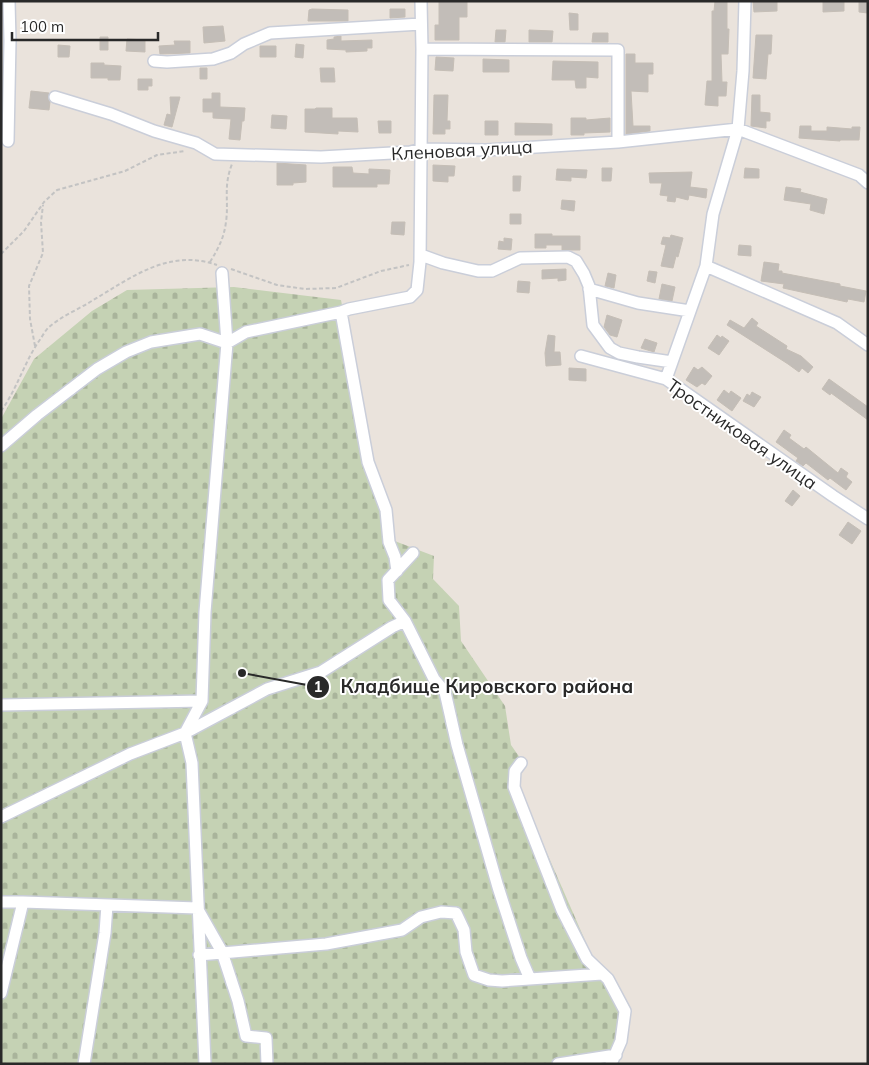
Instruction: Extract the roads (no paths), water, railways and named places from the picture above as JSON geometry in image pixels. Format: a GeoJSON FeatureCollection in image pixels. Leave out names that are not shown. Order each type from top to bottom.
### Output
{"type":"FeatureCollection","features":[{"type":"Feature","properties":{"kind":"street"},"geometry":{"type":"LineString","coordinates":[[8,141],[9,1]]}},
{"type":"Feature","properties":{"kind":"street"},"geometry":{"type":"LineString","coordinates":[[1,446],[97,369],[126,352],[151,342],[200,334],[227,343],[246,332],[410,297],[417,290],[421,258],[421,1]]}},
{"type":"Feature","properties":{"kind":"street"},"geometry":{"type":"LineString","coordinates":[[666,379],[706,266],[713,214],[738,129],[743,71],[745,1]]}},
{"type":"Feature","properties":{"kind":"street"},"geometry":{"type":"LineString","coordinates":[[154,62],[213,59],[231,54],[244,44],[270,32],[421,24]]}},
{"type":"Feature","properties":{"kind":"street"},"geometry":{"type":"LineString","coordinates":[[422,49],[618,50],[618,142]]}},
{"type":"Feature","properties":{"kind":"street","name":"Кленовая улица"},"geometry":{"type":"LineString","coordinates":[[55,97],[111,114],[154,131],[196,143],[216,154],[236,155],[321,157],[410,152],[422,149],[486,150],[618,142],[738,129],[859,175],[868,183]]}},
{"type":"Feature","properties":{"kind":"street"},"geometry":{"type":"LineString","coordinates":[[421,258],[478,271],[492,271],[520,258],[568,257],[576,261],[584,274],[589,290],[593,325],[610,348],[638,357],[672,362]]}},
{"type":"Feature","properties":{"kind":"street"},"geometry":{"type":"LineString","coordinates":[[706,266],[836,323],[868,345]]}},
{"type":"Feature","properties":{"kind":"street"},"geometry":{"type":"LineString","coordinates":[[205,1064],[192,762],[185,733],[202,701],[205,612],[227,343],[222,268]]}},
{"type":"Feature","properties":{"kind":"street"},"geometry":{"type":"LineString","coordinates":[[589,290],[638,303],[690,311]]}},
{"type":"Feature","properties":{"kind":"street"},"geometry":{"type":"LineString","coordinates":[[345,310],[368,462],[386,510],[389,542],[395,557],[397,571]]}},
{"type":"Feature","properties":{"kind":"street","name":"Тростниковая улица"},"geometry":{"type":"LineString","coordinates":[[581,356],[666,379],[832,496],[868,518]]}},
{"type":"Feature","properties":{"kind":"street"},"geometry":{"type":"LineString","coordinates":[[413,553],[388,580],[389,600],[405,621],[434,679],[445,692],[457,745],[498,887],[521,958],[530,979]]}},
{"type":"Feature","properties":{"kind":"street"},"geometry":{"type":"LineString","coordinates":[[1,817],[130,754],[185,733],[266,689],[321,672],[392,627],[405,621]]}},
{"type":"Feature","properties":{"kind":"street"},"geometry":{"type":"LineString","coordinates":[[1,705],[202,701]]}},
{"type":"Feature","properties":{"kind":"street"},"geometry":{"type":"LineString","coordinates":[[521,763],[515,771],[514,787],[562,910],[587,959],[608,980],[625,1011],[621,1041],[614,1059],[558,1064]]}},
{"type":"Feature","properties":{"kind":"street"},"geometry":{"type":"LineString","coordinates":[[1,902],[197,908]]}},
{"type":"Feature","properties":{"kind":"street"},"geometry":{"type":"LineString","coordinates":[[1,993],[23,902]]}},
{"type":"Feature","properties":{"kind":"street"},"geometry":{"type":"LineString","coordinates":[[84,1064],[105,933],[107,905]]}},
{"type":"Feature","properties":{"kind":"street"},"geometry":{"type":"LineString","coordinates":[[197,908],[222,952],[238,1001],[246,1036],[266,1038],[267,1064]]}},
{"type":"Feature","properties":{"kind":"street"},"geometry":{"type":"LineString","coordinates":[[199,955],[335,942],[402,930],[421,917],[441,912],[456,913],[464,930],[466,952],[474,975],[489,980],[602,974]]}},
{"type":"Feature","properties":{"kind":"place","name":"Кладбище Кировского района"},"geometry":{"type":"Point","coordinates":[242,673]}}]}
